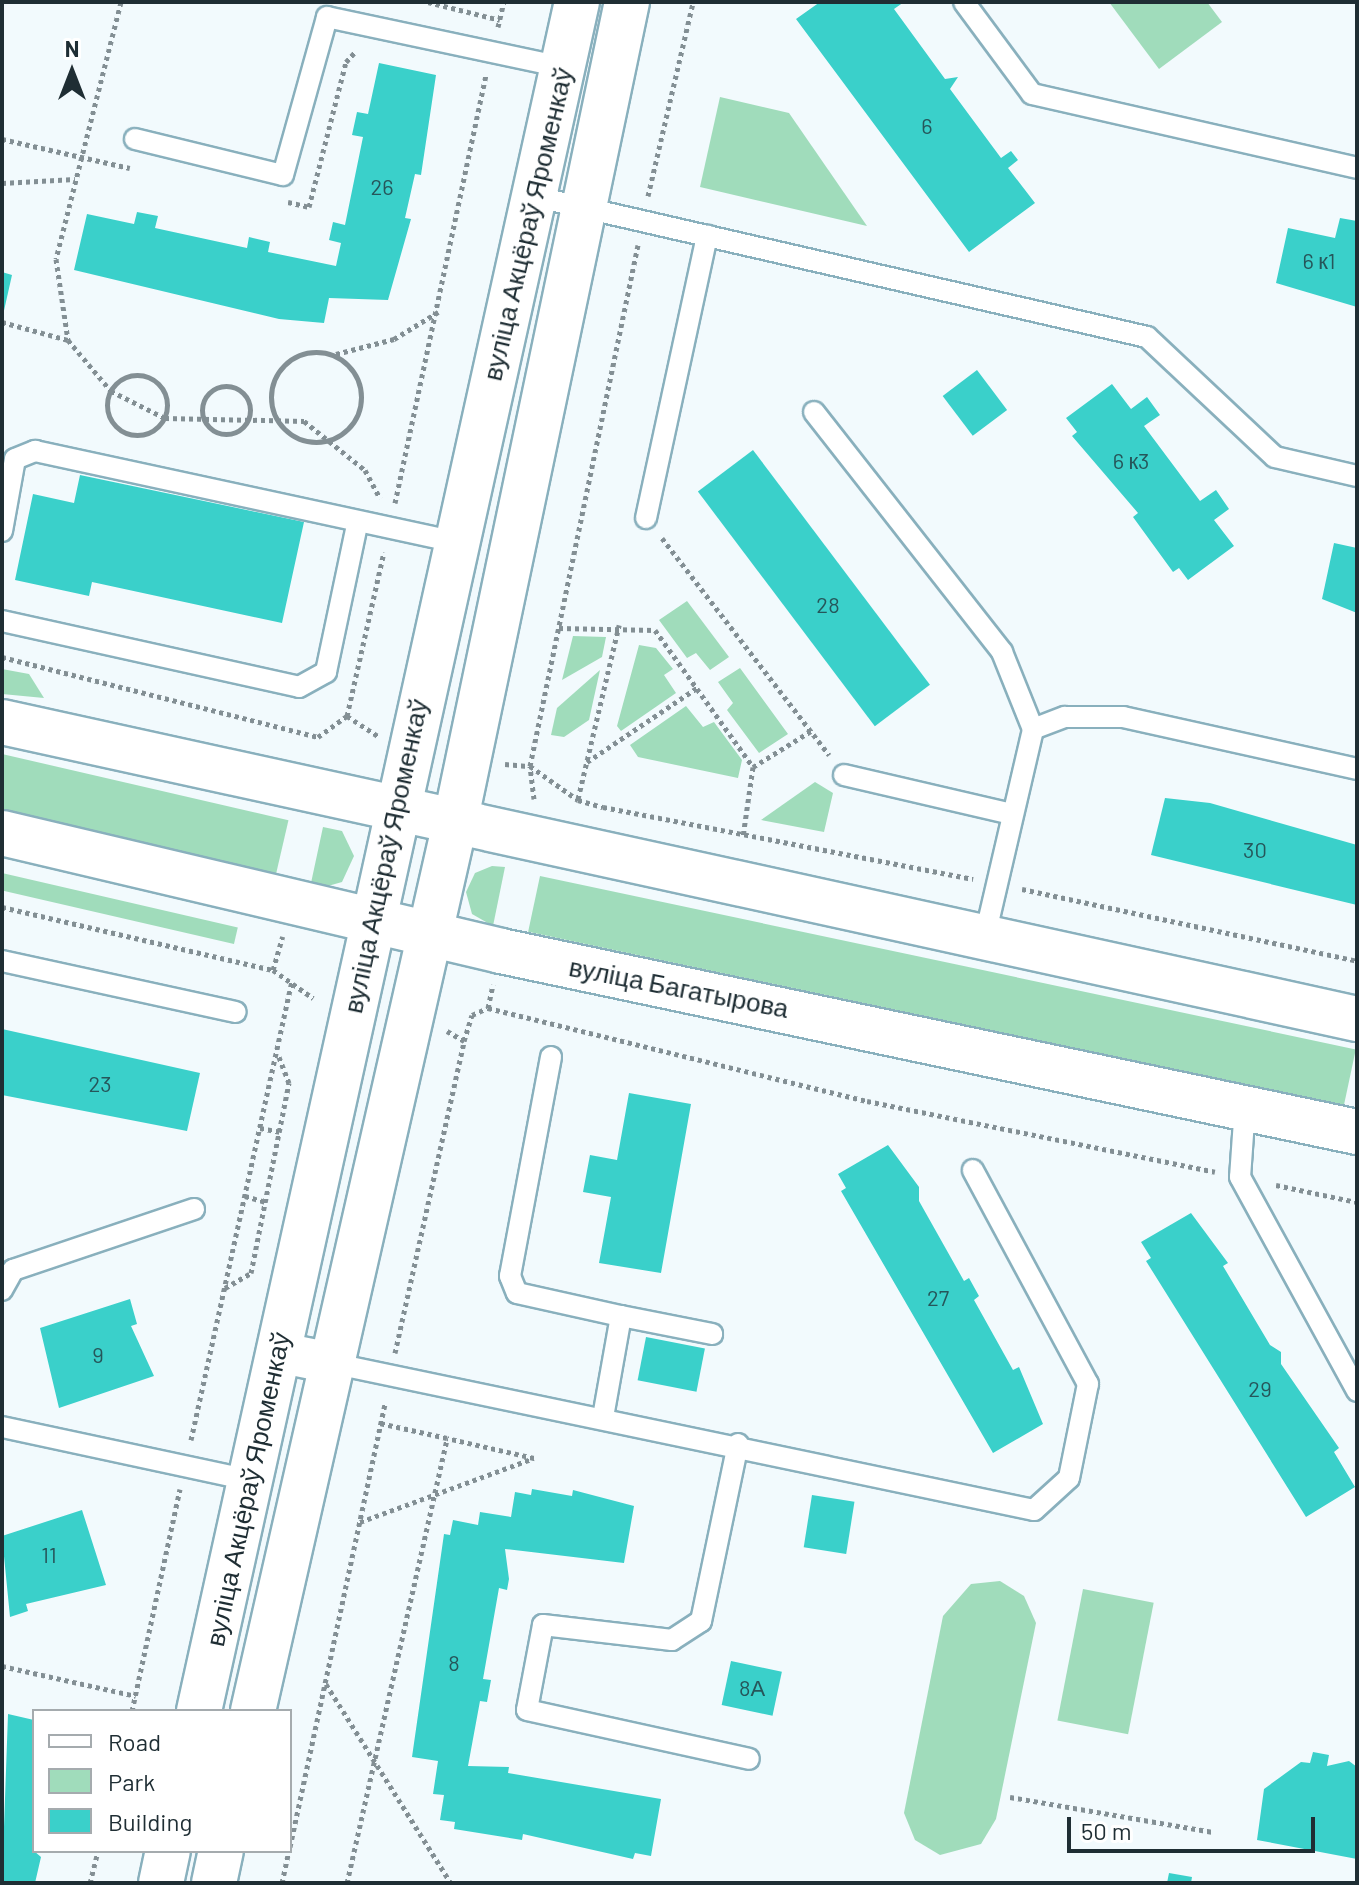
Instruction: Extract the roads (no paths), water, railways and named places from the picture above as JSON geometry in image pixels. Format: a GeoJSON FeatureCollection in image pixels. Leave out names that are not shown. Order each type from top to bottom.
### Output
{"type":"FeatureCollection","features":[{"type":"Feature","properties":{"kind":"street","name":"вуліца Акцёраў Яроменкаў"},"geometry":{"type":"LineString","coordinates":[[199,1709],[394,809],[577,2]]}},
{"type":"Feature","properties":{"kind":"street","name":"вуліца Акцёраў Яроменкаў"},"geometry":{"type":"LineString","coordinates":[[253,1709],[455,823],[627,2]]}},
{"type":"Feature","properties":{"kind":"street"},"geometry":{"type":"LineString","coordinates":[[562,67],[611,79]]}},
{"type":"Feature","properties":{"kind":"street"},"geometry":{"type":"LineString","coordinates":[[2,722],[984,940],[1357,1019]]}},
{"type":"Feature","properties":{"kind":"street","name":"вуліца Багатырова"},"geometry":{"type":"LineString","coordinates":[[2,833],[428,932],[1350,1126]]}},
{"type":"Feature","properties":{"kind":"street"},"geometry":{"type":"LineString","coordinates":[[277,1352],[331,1363]]}},
{"type":"Feature","properties":{"kind":"street"},"geometry":{"type":"LineString","coordinates":[[249,1480],[302,1491]]}},
{"type":"Feature","properties":{"kind":"street"},"geometry":{"type":"LineString","coordinates":[[165,1868],[218,1874]]}},
{"type":"Feature","properties":{"kind":"lane"},"geometry":{"type":"LineString","coordinates":[[964,2],[1032,94],[1357,168]]}},
{"type":"Feature","properties":{"kind":"lane"},"geometry":{"type":"LineString","coordinates":[[135,139],[283,175],[327,17],[489,61],[562,67]]}},
{"type":"Feature","properties":{"kind":"lane"},"geometry":{"type":"LineString","coordinates":[[533,196],[1147,337],[1275,457],[1357,476]]}},
{"type":"Feature","properties":{"kind":"lane"},"geometry":{"type":"LineString","coordinates":[[646,518],[707,235]]}},
{"type":"Feature","properties":{"kind":"lane"},"geometry":{"type":"LineString","coordinates":[[814,412],[1002,652],[1033,729],[984,940]]}},
{"type":"Feature","properties":{"kind":"lane"},"geometry":{"type":"LineString","coordinates":[[2,531],[15,459],[35,451],[357,525],[390,525],[455,542]]}},
{"type":"Feature","properties":{"kind":"lane"},"geometry":{"type":"LineString","coordinates":[[2,621],[299,687],[326,672],[357,525]]}},
{"type":"Feature","properties":{"kind":"lane"},"geometry":{"type":"LineString","coordinates":[[1033,729],[1065,717],[1123,717],[1357,769]]}},
{"type":"Feature","properties":{"kind":"lane"},"geometry":{"type":"LineString","coordinates":[[844,775],[1011,814]]}},
{"type":"Feature","properties":{"kind":"lane"},"geometry":{"type":"LineString","coordinates":[[2,961],[236,1012]]}},
{"type":"Feature","properties":{"kind":"lane"},"geometry":{"type":"LineString","coordinates":[[551,1057],[510,1276],[517,1293],[712,1334]]}},
{"type":"Feature","properties":{"kind":"lane"},"geometry":{"type":"LineString","coordinates":[[1245,1106],[1240,1177],[1357,1391]]}},
{"type":"Feature","properties":{"kind":"lane"},"geometry":{"type":"LineString","coordinates":[[331,1363],[738,1444],[1034,1510],[1069,1478],[1088,1384],[973,1170]]}},
{"type":"Feature","properties":{"kind":"lane"},"geometry":{"type":"LineString","coordinates":[[2,1290],[13,1270],[194,1209]]}},
{"type":"Feature","properties":{"kind":"lane"},"geometry":{"type":"LineString","coordinates":[[603,1417],[621,1316]]}},
{"type":"Feature","properties":{"kind":"lane"},"geometry":{"type":"LineString","coordinates":[[2,1427],[249,1480]]}},
{"type":"Feature","properties":{"kind":"lane"},"geometry":{"type":"LineString","coordinates":[[738,1444],[701,1621],[672,1640],[543,1625],[527,1710],[749,1759]]}}]}
